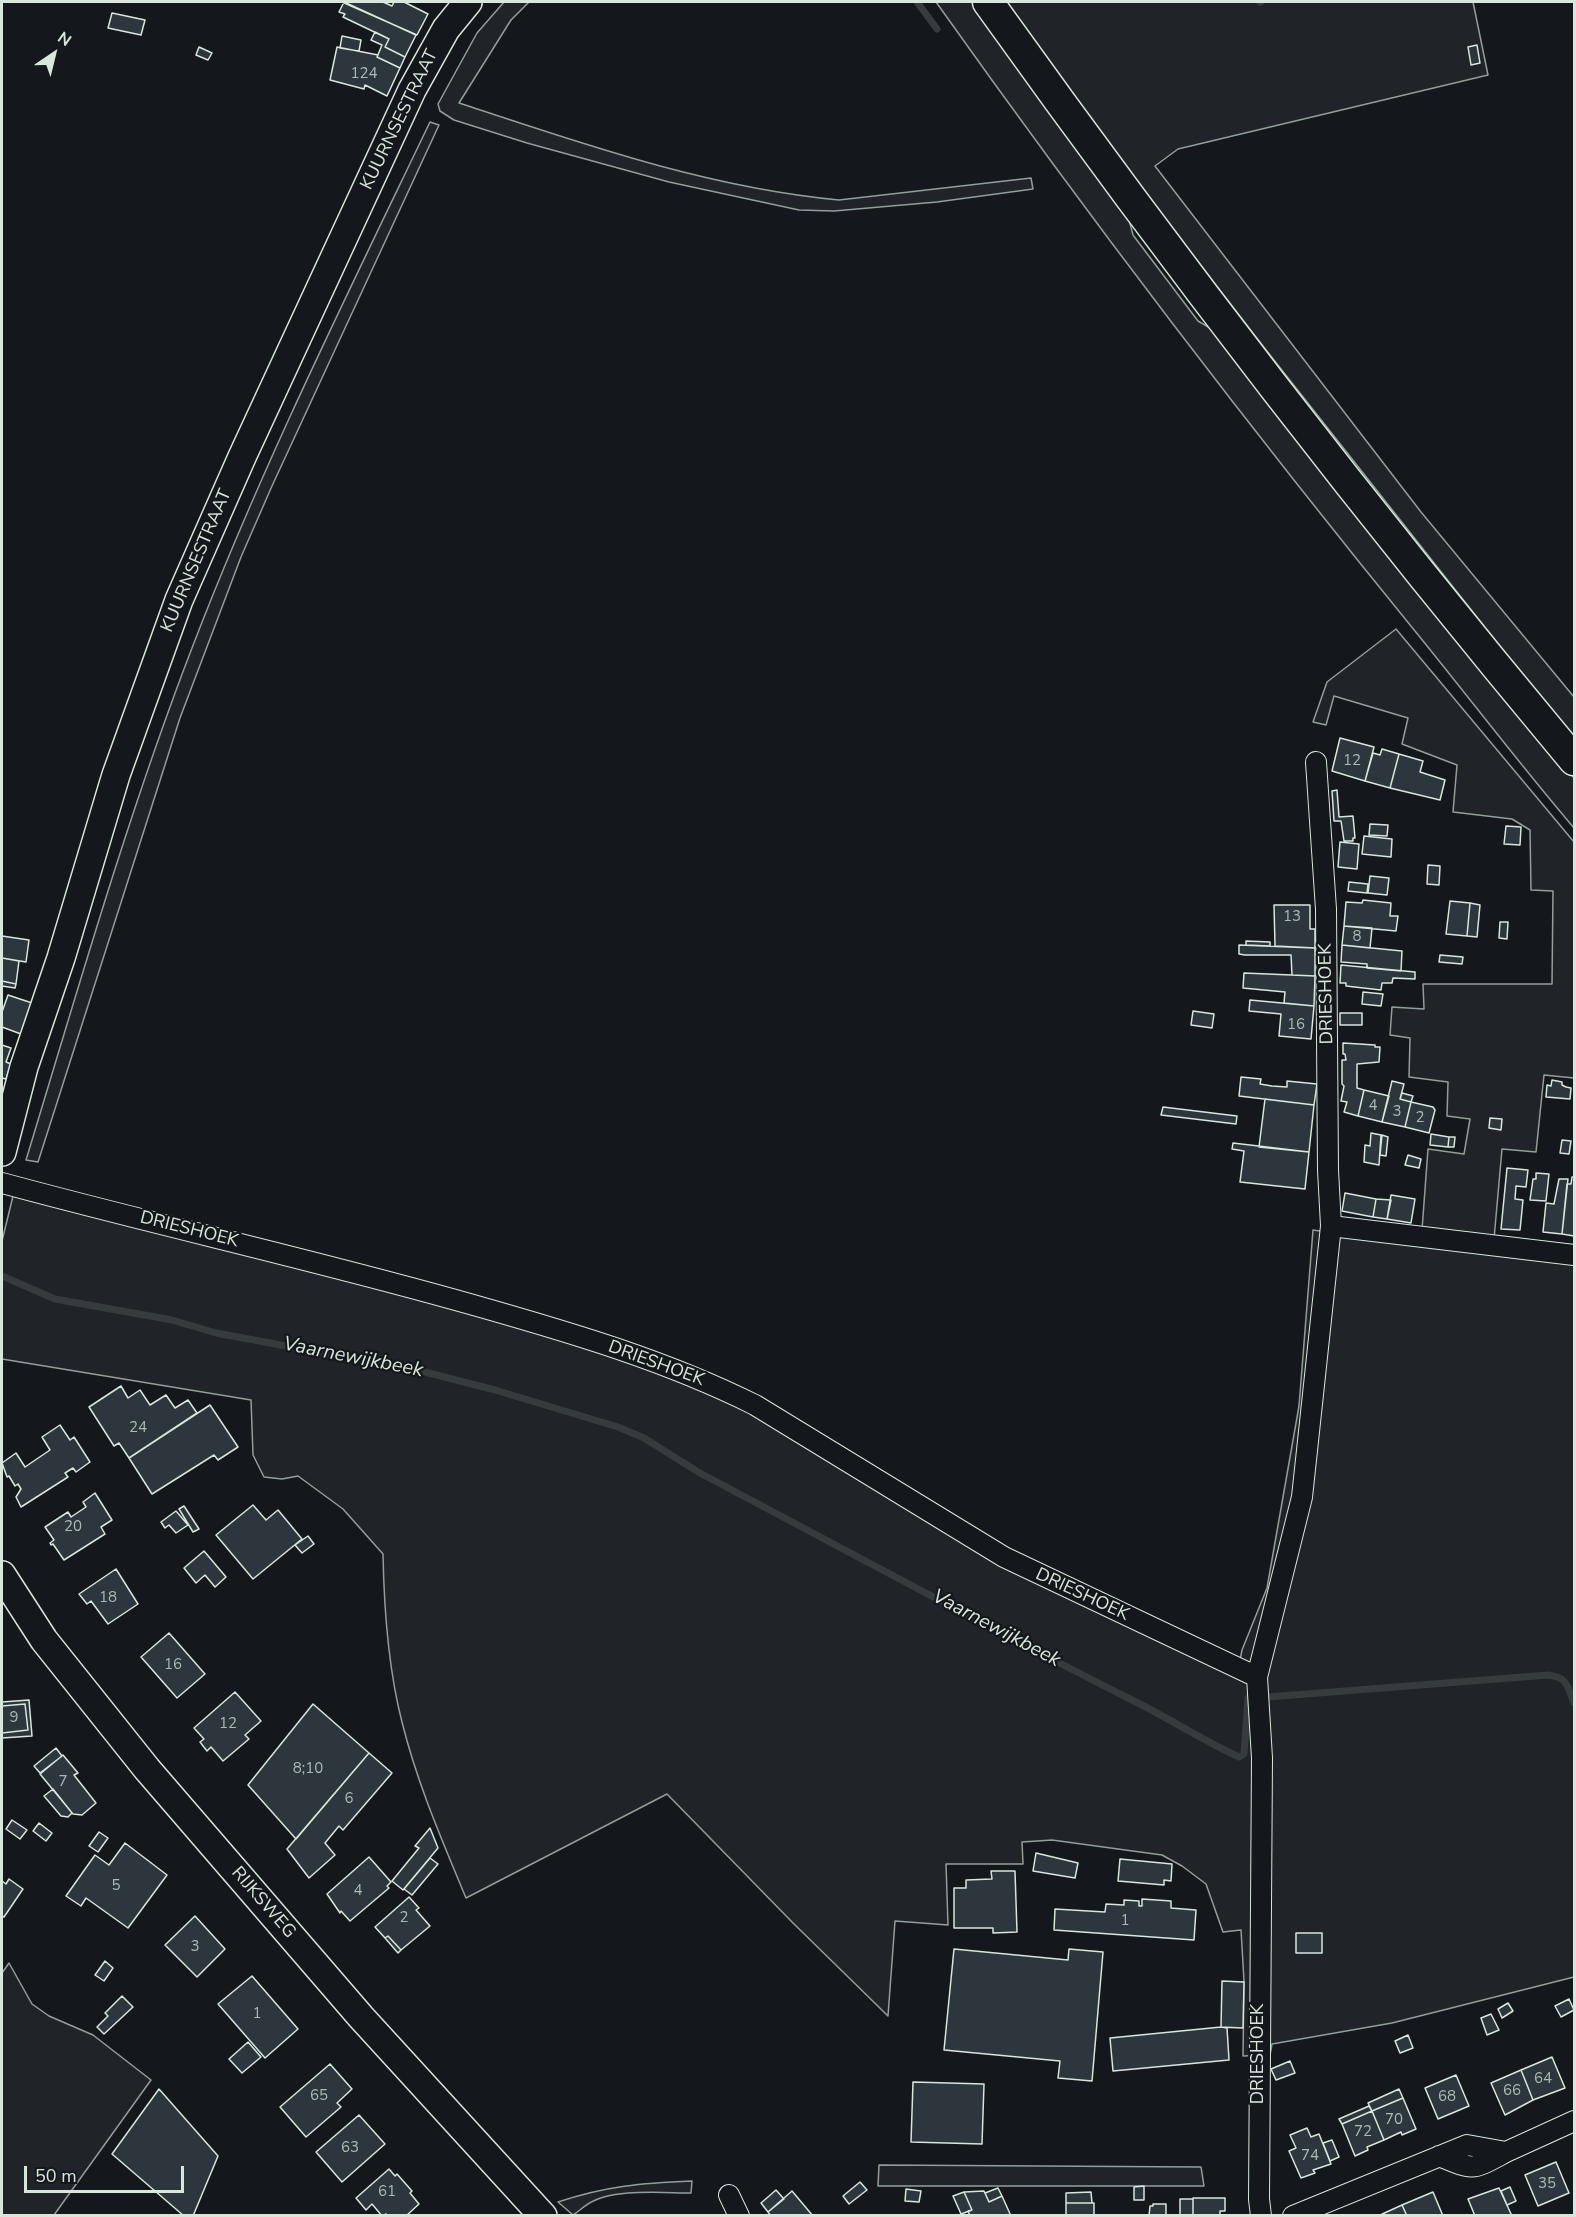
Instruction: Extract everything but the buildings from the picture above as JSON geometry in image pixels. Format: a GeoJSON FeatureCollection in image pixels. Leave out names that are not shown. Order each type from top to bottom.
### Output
{"type":"FeatureCollection","features":[{"type":"Feature","properties":{"kind":"main road"},"geometry":{"type":"LineString","coordinates":[[987,2],[1131,198],[1278,391],[1414,563],[1575,760]]}},
{"type":"Feature","properties":{"kind":"street","name":"KUURNSESTRAAT"},"geometry":{"type":"LineString","coordinates":[[2,1152],[24,1067],[61,958],[116,775],[178,600],[412,90],[446,29],[468,2]]}},
{"type":"Feature","properties":{"kind":"street","name":"DRIESHOEK"},"geometry":{"type":"LineString","coordinates":[[1261,2216],[1259,2151],[1262,1758],[1257,1677],[1302,1497],[1331,1226],[1326,909],[1316,762]]}},
{"type":"Feature","properties":{"kind":"street","name":"DRIESHOEK"},"geometry":{"type":"LineString","coordinates":[[2,1183],[386,1280],[564,1331],[674,1368],[755,1405],[1004,1557],[1257,1677]]}},
{"type":"Feature","properties":{"kind":"street"},"geometry":{"type":"LineString","coordinates":[[1331,1226],[1575,1256]]}},
{"type":"Feature","properties":{"kind":"street","name":"RIJKSWEG"},"geometry":{"type":"LineString","coordinates":[[2,1575],[44,1640],[147,1769],[361,2017],[543,2216]]}},
{"type":"Feature","properties":{"kind":"street"},"geometry":{"type":"LineString","coordinates":[[1293,2216],[1467,2145],[1506,2152],[1575,2121]]}},
{"type":"Feature","properties":{"kind":"street"},"geometry":{"type":"LineString","coordinates":[[729,2195],[738,2216]]}},
{"type":"Feature","properties":{"kind":"shaded area"},"geometry":{"type":"Polygon","coordinates":[[[504,2],[529,2],[511,20],[459,103],[599,149],[694,175],[790,194],[839,200],[1031,178],[1033,189],[937,202],[834,211],[799,210],[669,182],[527,143],[454,120],[440,111],[438,104],[477,33],[504,2]]]}},
{"type":"Feature","properties":{"kind":"shaded area"},"geometry":{"type":"Polygon","coordinates":[[[936,2],[973,2],[1127,212],[1133,235],[1198,321],[1217,332],[1407,576],[1574,778],[1574,828],[1356,559],[1233,402],[1112,244],[936,2]]]}},
{"type":"Feature","properties":{"kind":"shaded area"},"geometry":{"type":"Polygon","coordinates":[[[1005,2],[1473,2],[1488,75],[1178,149],[1155,166],[1421,512],[1574,697],[1574,737],[1266,350],[1151,201],[1005,2]]]}},
{"type":"Feature","properties":{"kind":"shaded area"},"geometry":{"type":"Polygon","coordinates":[[[430,122],[439,125],[241,557],[180,718],[38,1162],[26,1160],[125,838],[192,648],[276,448],[430,122]]]}},
{"type":"Feature","properties":{"kind":"shaded area"},"geometry":{"type":"Polygon","coordinates":[[[1396,629],[1574,842],[1574,1078],[1544,1075],[1536,1152],[1502,1149],[1494,1239],[1422,1230],[1428,1149],[1464,1154],[1470,1119],[1447,1116],[1448,1082],[1409,1077],[1410,1038],[1390,1035],[1392,1007],[1424,1009],[1423,984],[1552,984],[1553,891],[1531,890],[1530,830],[1512,819],[1453,812],[1457,765],[1402,744],[1408,718],[1334,696],[1326,725],[1313,722],[1327,682],[1396,629]]]}},
{"type":"Feature","properties":{"kind":"shaded area"},"geometry":{"type":"Polygon","coordinates":[[[13,1196],[410,1294],[674,1375],[725,1399],[1237,1675],[1242,1650],[1267,1588],[1299,1406],[1313,1230],[1574,1263],[1574,1977],[1392,2023],[1272,2044],[1270,2055],[1243,2056],[1244,1981],[1241,1930],[1223,1932],[1206,1884],[1182,1866],[1162,1855],[1052,1840],[1022,1842],[1023,1864],[946,1864],[948,1925],[895,1921],[888,2016],[667,1794],[466,1898],[423,1789],[397,1702],[384,1596],[383,1554],[343,1509],[298,1476],[282,1479],[264,1477],[253,1455],[251,1400],[2,1359],[2,1241],[13,1196]]]}},
{"type":"Feature","properties":{"kind":"shaded area"},"geometry":{"type":"Polygon","coordinates":[[[9,1963],[32,2004],[49,2016],[93,2035],[151,2080],[54,2215],[2,2215],[2,1973],[9,1963]]]}},
{"type":"Feature","properties":{"kind":"shaded area"},"geometry":{"type":"Polygon","coordinates":[[[879,2165],[1201,2167],[1204,2186],[878,2186],[879,2165]]]}},
{"type":"Feature","properties":{"kind":"shaded area"},"geometry":{"type":"Polygon","coordinates":[[[692,2181],[691,2193],[624,2193],[598,2199],[573,2215],[558,2202],[624,2186],[692,2181]]]}},
{"type":"Feature","properties":{"kind":"waterway"},"geometry":{"type":"LineString","coordinates":[[917,2],[937,29]]}},
{"type":"Feature","properties":{"kind":"waterway","name":"Vaarnewijkbeek"},"geometry":{"type":"LineString","coordinates":[[2,1276],[55,1299],[172,1320],[216,1333],[421,1371],[495,1390],[618,1427],[644,1438],[695,1470]]}},
{"type":"Feature","properties":{"kind":"waterway","name":"Vaarnewijkbeek"},"geometry":{"type":"LineString","coordinates":[[698,1472],[1239,1757],[1244,1754],[1248,1698]]}},
{"type":"Feature","properties":{"kind":"waterway","name":"Vaarnewijkbeek"},"geometry":{"type":"LineString","coordinates":[[1268,1697],[1548,1675],[1560,1678],[1566,1683],[1574,1703]]}}]}
